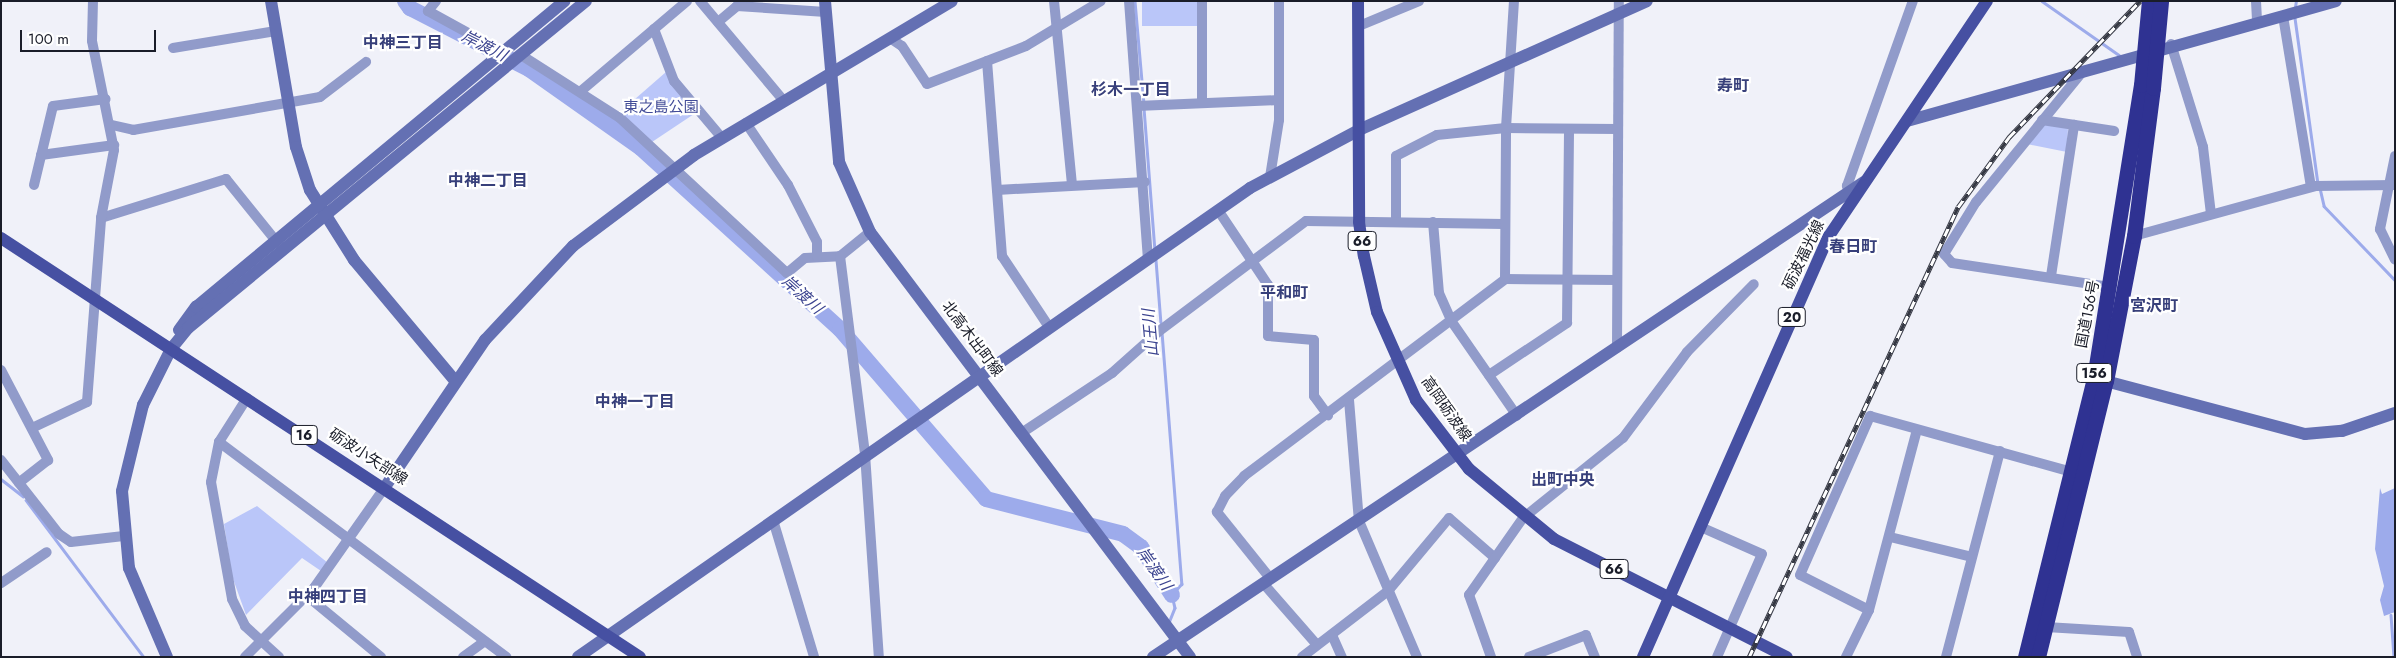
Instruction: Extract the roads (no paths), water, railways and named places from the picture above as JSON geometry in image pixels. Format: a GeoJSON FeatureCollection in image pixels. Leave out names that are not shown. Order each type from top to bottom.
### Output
{"type":"FeatureCollection","features":[{"type":"Feature","properties":{"kind":"highway","name":"国道156号"},"geometry":{"type":"LineString","coordinates":[[2038,657],[2134,236],[2147,87],[2149,1]]}},
{"type":"Feature","properties":{"kind":"highway","name":"国道156号"},"geometry":{"type":"LineString","coordinates":[[2025,657],[2072,472],[2100,379],[2111,287],[2161,1]]}},
{"type":"Feature","properties":{"kind":"main road","name":"高岡砺波線"},"geometry":{"type":"LineString","coordinates":[[1358,1],[1361,129],[1360,222],[1377,312],[1397,365],[1416,400],[1459,456],[1523,518],[1554,539],[1787,657]]}},
{"type":"Feature","properties":{"kind":"main road","name":"砺波福光線"},"geometry":{"type":"LineString","coordinates":[[1643,657],[1703,528],[1829,236],[1987,1]]}},
{"type":"Feature","properties":{"kind":"main road","name":"砺波小矢部線"},"geometry":{"type":"LineString","coordinates":[[1,238],[385,487],[605,636],[640,657]]}},
{"type":"Feature","properties":{"kind":"street"},"geometry":{"type":"LineString","coordinates":[[32,428],[87,402],[100,218],[114,146],[112,125],[92,41],[93,1]]}},
{"type":"Feature","properties":{"kind":"street"},"geometry":{"type":"LineString","coordinates":[[271,1],[301,169],[324,217],[455,381]]}},
{"type":"Feature","properties":{"kind":"street"},"geometry":{"type":"LineString","coordinates":[[436,1],[428,11],[503,52]]}},
{"type":"Feature","properties":{"kind":"street"},"geometry":{"type":"LineString","coordinates":[[167,657],[129,568],[124,536],[122,491],[130,449],[143,405],[172,349],[182,324],[196,307],[564,1]]}},
{"type":"Feature","properties":{"kind":"street"},"geometry":{"type":"LineString","coordinates":[[172,349],[188,328],[586,1]]}},
{"type":"Feature","properties":{"kind":"street"},"geometry":{"type":"LineString","coordinates":[[581,90],[687,1]]}},
{"type":"Feature","properties":{"kind":"street"},"geometry":{"type":"LineString","coordinates":[[700,1],[784,102]]}},
{"type":"Feature","properties":{"kind":"street"},"geometry":{"type":"LineString","coordinates":[[245,657],[262,643],[306,596],[385,487],[455,381],[542,275],[600,222],[673,168],[952,1]]}},
{"type":"Feature","properties":{"kind":"street"},"geometry":{"type":"LineString","coordinates":[[1054,1],[1072,184]]}},
{"type":"Feature","properties":{"kind":"street"},"geometry":{"type":"LineString","coordinates":[[890,38],[902,46],[927,84],[987,61],[1058,27],[1101,1]]}},
{"type":"Feature","properties":{"kind":"street"},"geometry":{"type":"LineString","coordinates":[[1129,1],[1145,182],[1148,257]]}},
{"type":"Feature","properties":{"kind":"street"},"geometry":{"type":"LineString","coordinates":[[1202,1],[1202,102]]}},
{"type":"Feature","properties":{"kind":"street"},"geometry":{"type":"LineString","coordinates":[[1270,177],[1280,100],[1280,1]]}},
{"type":"Feature","properties":{"kind":"street"},"geometry":{"type":"LineString","coordinates":[[1359,26],[1419,1]]}},
{"type":"Feature","properties":{"kind":"street"},"geometry":{"type":"LineString","coordinates":[[1505,279],[1506,128],[1514,1]]}},
{"type":"Feature","properties":{"kind":"street"},"geometry":{"type":"LineString","coordinates":[[578,657],[605,636],[1148,257],[1270,177],[1361,129],[1509,62],[1619,8],[1647,1]]}},
{"type":"Feature","properties":{"kind":"street"},"geometry":{"type":"LineString","coordinates":[[1850,192],[1848,186],[1904,6],[1913,1]]}},
{"type":"Feature","properties":{"kind":"street"},"geometry":{"type":"LineString","coordinates":[[2256,1],[2257,22]]}},
{"type":"Feature","properties":{"kind":"street"},"geometry":{"type":"LineString","coordinates":[[1907,121],[2171,44],[2336,1]]}},
{"type":"Feature","properties":{"kind":"street"},"geometry":{"type":"LineString","coordinates":[[718,22],[740,4],[825,6]]}},
{"type":"Feature","properties":{"kind":"street","name":"北高木出町線"},"geometry":{"type":"LineString","coordinates":[[825,6],[839,162],[870,232],[1023,432],[1190,657]]}},
{"type":"Feature","properties":{"kind":"street"},"geometry":{"type":"LineString","coordinates":[[1617,348],[1619,8]]}},
{"type":"Feature","properties":{"kind":"street"},"geometry":{"type":"LineString","coordinates":[[2283,16],[2311,187]]}},
{"type":"Feature","properties":{"kind":"street"},"geometry":{"type":"LineString","coordinates":[[654,29],[674,81],[722,138]]}},
{"type":"Feature","properties":{"kind":"street"},"geometry":{"type":"LineString","coordinates":[[173,48],[276,30]]}},
{"type":"Feature","properties":{"kind":"street"},"geometry":{"type":"LineString","coordinates":[[2171,44],[2203,148],[2211,214]]}},
{"type":"Feature","properties":{"kind":"street"},"geometry":{"type":"LineString","coordinates":[[521,56],[581,90],[620,118],[787,272],[805,258],[840,256],[870,232]]}},
{"type":"Feature","properties":{"kind":"street"},"geometry":{"type":"LineString","coordinates":[[987,61],[1002,256],[1048,327]]}},
{"type":"Feature","properties":{"kind":"street"},"geometry":{"type":"LineString","coordinates":[[112,125],[133,130],[289,104],[320,97],[366,62]]}},
{"type":"Feature","properties":{"kind":"street"},"geometry":{"type":"LineString","coordinates":[[2086,69],[1976,202],[1944,254],[1952,262],[2051,276],[2111,287]]}},
{"type":"Feature","properties":{"kind":"street"},"geometry":{"type":"LineString","coordinates":[[34,185],[53,106],[106,99]]}},
{"type":"Feature","properties":{"kind":"street"},"geometry":{"type":"LineString","coordinates":[[1137,106],[1280,100]]}},
{"type":"Feature","properties":{"kind":"street"},"geometry":{"type":"LineString","coordinates":[[2042,120],[2114,131]]}},
{"type":"Feature","properties":{"kind":"street"},"geometry":{"type":"LineString","coordinates":[[746,123],[788,185],[817,242],[817,257]]}},
{"type":"Feature","properties":{"kind":"street"},"geometry":{"type":"LineString","coordinates":[[2051,276],[2074,125]]}},
{"type":"Feature","properties":{"kind":"street"},"geometry":{"type":"LineString","coordinates":[[1396,221],[1396,156],[1437,135],[1506,128],[1618,129]]}},
{"type":"Feature","properties":{"kind":"street"},"geometry":{"type":"LineString","coordinates":[[1489,375],[1567,323],[1569,129]]}},
{"type":"Feature","properties":{"kind":"street"},"geometry":{"type":"LineString","coordinates":[[41,155],[114,146]]}},
{"type":"Feature","properties":{"kind":"street"},"geometry":{"type":"LineString","coordinates":[[2395,156],[2392,186],[2380,229],[2395,260]]}},
{"type":"Feature","properties":{"kind":"street"},"geometry":{"type":"LineString","coordinates":[[100,218],[226,179],[284,251]]}},
{"type":"Feature","properties":{"kind":"street"},"geometry":{"type":"LineString","coordinates":[[997,190],[1072,184],[1145,182]]}},
{"type":"Feature","properties":{"kind":"street"},"geometry":{"type":"LineString","coordinates":[[1158,655],[1177,640],[1459,456],[1864,182]]}},
{"type":"Feature","properties":{"kind":"street"},"geometry":{"type":"LineString","coordinates":[[2134,236],[2311,187],[2392,186]]}},
{"type":"Feature","properties":{"kind":"street"},"geometry":{"type":"LineString","coordinates":[[1218,210],[1254,260],[1268,285],[1268,336],[1314,340],[1314,396],[1328,415]]}},
{"type":"Feature","properties":{"kind":"street"},"geometry":{"type":"LineString","coordinates":[[1023,432],[1112,373],[1158,332],[1306,221],[1504,224]]}},
{"type":"Feature","properties":{"kind":"street"},"geometry":{"type":"LineString","coordinates":[[1433,222],[1438,286],[1452,322],[1517,416]]}},
{"type":"Feature","properties":{"kind":"street"},"geometry":{"type":"LineString","coordinates":[[840,256],[865,454],[879,657]]}},
{"type":"Feature","properties":{"kind":"street"},"geometry":{"type":"LineString","coordinates":[[1316,645],[1218,512],[1225,496],[1244,476],[1397,365],[1505,279],[1617,280]]}},
{"type":"Feature","properties":{"kind":"street"},"geometry":{"type":"LineString","coordinates":[[1491,657],[1469,595],[1523,518],[1623,438],[1687,352],[1754,284]]}},
{"type":"Feature","properties":{"kind":"street"},"geometry":{"type":"LineString","coordinates":[[1,370],[48,460],[19,483]]}},
{"type":"Feature","properties":{"kind":"street"},"geometry":{"type":"LineString","coordinates":[[2100,379],[2305,434],[2342,431],[2395,413]]}},
{"type":"Feature","properties":{"kind":"street"},"geometry":{"type":"LineString","coordinates":[[247,398],[219,442],[210,482],[232,599],[244,626],[279,657]]}},
{"type":"Feature","properties":{"kind":"street"},"geometry":{"type":"LineString","coordinates":[[1349,400],[1359,521],[1417,657]]}},
{"type":"Feature","properties":{"kind":"street"},"geometry":{"type":"LineString","coordinates":[[1869,610],[1800,575],[1870,416],[2072,472]]}},
{"type":"Feature","properties":{"kind":"street"},"geometry":{"type":"LineString","coordinates":[[1846,657],[1869,610],[1917,430]]}},
{"type":"Feature","properties":{"kind":"street"},"geometry":{"type":"LineString","coordinates":[[219,442],[346,541],[506,657]]}},
{"type":"Feature","properties":{"kind":"street"},"geometry":{"type":"LineString","coordinates":[[1946,657],[2000,451]]}},
{"type":"Feature","properties":{"kind":"street"},"geometry":{"type":"LineString","coordinates":[[1,460],[59,534],[71,542],[124,536]]}},
{"type":"Feature","properties":{"kind":"street"},"geometry":{"type":"LineString","coordinates":[[1302,657],[1388,591],[1449,518],[1495,558]]}},
{"type":"Feature","properties":{"kind":"street"},"geometry":{"type":"LineString","coordinates":[[772,520],[814,657]]}},
{"type":"Feature","properties":{"kind":"street"},"geometry":{"type":"LineString","coordinates":[[1703,528],[1762,554],[1732,629],[1717,657]]}},
{"type":"Feature","properties":{"kind":"street"},"geometry":{"type":"LineString","coordinates":[[1890,536],[1972,557]]}},
{"type":"Feature","properties":{"kind":"street"},"geometry":{"type":"LineString","coordinates":[[1,583],[47,552]]}},
{"type":"Feature","properties":{"kind":"street"},"geometry":{"type":"LineString","coordinates":[[306,596],[381,657]]}},
{"type":"Feature","properties":{"kind":"street"},"geometry":{"type":"LineString","coordinates":[[2046,627],[2129,632],[2137,657]]}},
{"type":"Feature","properties":{"kind":"street"},"geometry":{"type":"LineString","coordinates":[[1332,635],[1342,657]]}},
{"type":"Feature","properties":{"kind":"street"},"geometry":{"type":"LineString","coordinates":[[1529,657],[1586,635],[1595,657]]}},
{"type":"Feature","properties":{"kind":"street"},"geometry":{"type":"LineString","coordinates":[[463,657],[484,642]]}},
{"type":"Feature","properties":{"kind":"waterway","name":"岸渡川"},"geometry":{"type":"LineString","coordinates":[[405,1],[410,8],[529,69],[641,148],[840,329],[986,499],[1123,534],[1141,547],[1172,595]]}},
{"type":"Feature","properties":{"kind":"waterway","name":"山王川"},"geometry":{"type":"LineString","coordinates":[[1135,1],[1144,103]]}},
{"type":"Feature","properties":{"kind":"waterway"},"geometry":{"type":"LineString","coordinates":[[2042,1],[2119,55]]}},
{"type":"Feature","properties":{"kind":"waterway"},"geometry":{"type":"LineString","coordinates":[[2295,7],[2296,1]]}},
{"type":"Feature","properties":{"kind":"waterway"},"geometry":{"type":"LineString","coordinates":[[2295,18],[2318,183]]}},
{"type":"Feature","properties":{"kind":"waterway","name":"山王川"},"geometry":{"type":"LineString","coordinates":[[1144,108],[1155,250]]}},
{"type":"Feature","properties":{"kind":"waterway"},"geometry":{"type":"LineString","coordinates":[[2320,188],[2324,206],[2395,280]]}},
{"type":"Feature","properties":{"kind":"waterway","name":"山王川"},"geometry":{"type":"LineString","coordinates":[[1156,260],[1161,324]]}},
{"type":"Feature","properties":{"kind":"waterway","name":"山王川"},"geometry":{"type":"LineString","coordinates":[[1162,332],[1182,584],[1172,595],[1175,608],[1169,623]]}},
{"type":"Feature","properties":{"kind":"waterway"},"geometry":{"type":"LineString","coordinates":[[1,479],[23,496]]}},
{"type":"Feature","properties":{"kind":"waterway"},"geometry":{"type":"LineString","coordinates":[[26,500],[144,657]]}},
{"type":"Feature","properties":{"kind":"waterway"},"geometry":{"type":"LineString","coordinates":[[2391,615],[2394,657]]}},
{"type":"Feature","properties":{"kind":"railway"},"geometry":{"type":"LineString","coordinates":[[1749,657],[1958,207],[2009,137],[2140,1]]}},
{"type":"Feature","properties":{"kind":"district","name":"中神三丁目"},"geometry":{"type":"Point","coordinates":[403,43]}},
{"type":"Feature","properties":{"kind":"district","name":"寿町"},"geometry":{"type":"Point","coordinates":[1733,86]}},
{"type":"Feature","properties":{"kind":"district","name":"杉木一丁目"},"geometry":{"type":"Point","coordinates":[1131,90]}},
{"type":"Feature","properties":{"kind":"district","name":"中神二丁目"},"geometry":{"type":"Point","coordinates":[488,181]}},
{"type":"Feature","properties":{"kind":"district","name":"春日町"},"geometry":{"type":"Point","coordinates":[1853,247]}},
{"type":"Feature","properties":{"kind":"district","name":"平和町"},"geometry":{"type":"Point","coordinates":[1284,293]}},
{"type":"Feature","properties":{"kind":"district","name":"宮沢町"},"geometry":{"type":"Point","coordinates":[2154,306]}},
{"type":"Feature","properties":{"kind":"district","name":"中神一丁目"},"geometry":{"type":"Point","coordinates":[635,402]}},
{"type":"Feature","properties":{"kind":"district","name":"出町中央"},"geometry":{"type":"Point","coordinates":[1563,480]}},
{"type":"Feature","properties":{"kind":"district","name":"中神四丁目"},"geometry":{"type":"Point","coordinates":[328,597]}},
{"type":"Feature","properties":{"kind":"park label","name":"東之島公園"},"geometry":{"type":"Point","coordinates":[661,108]}}]}
